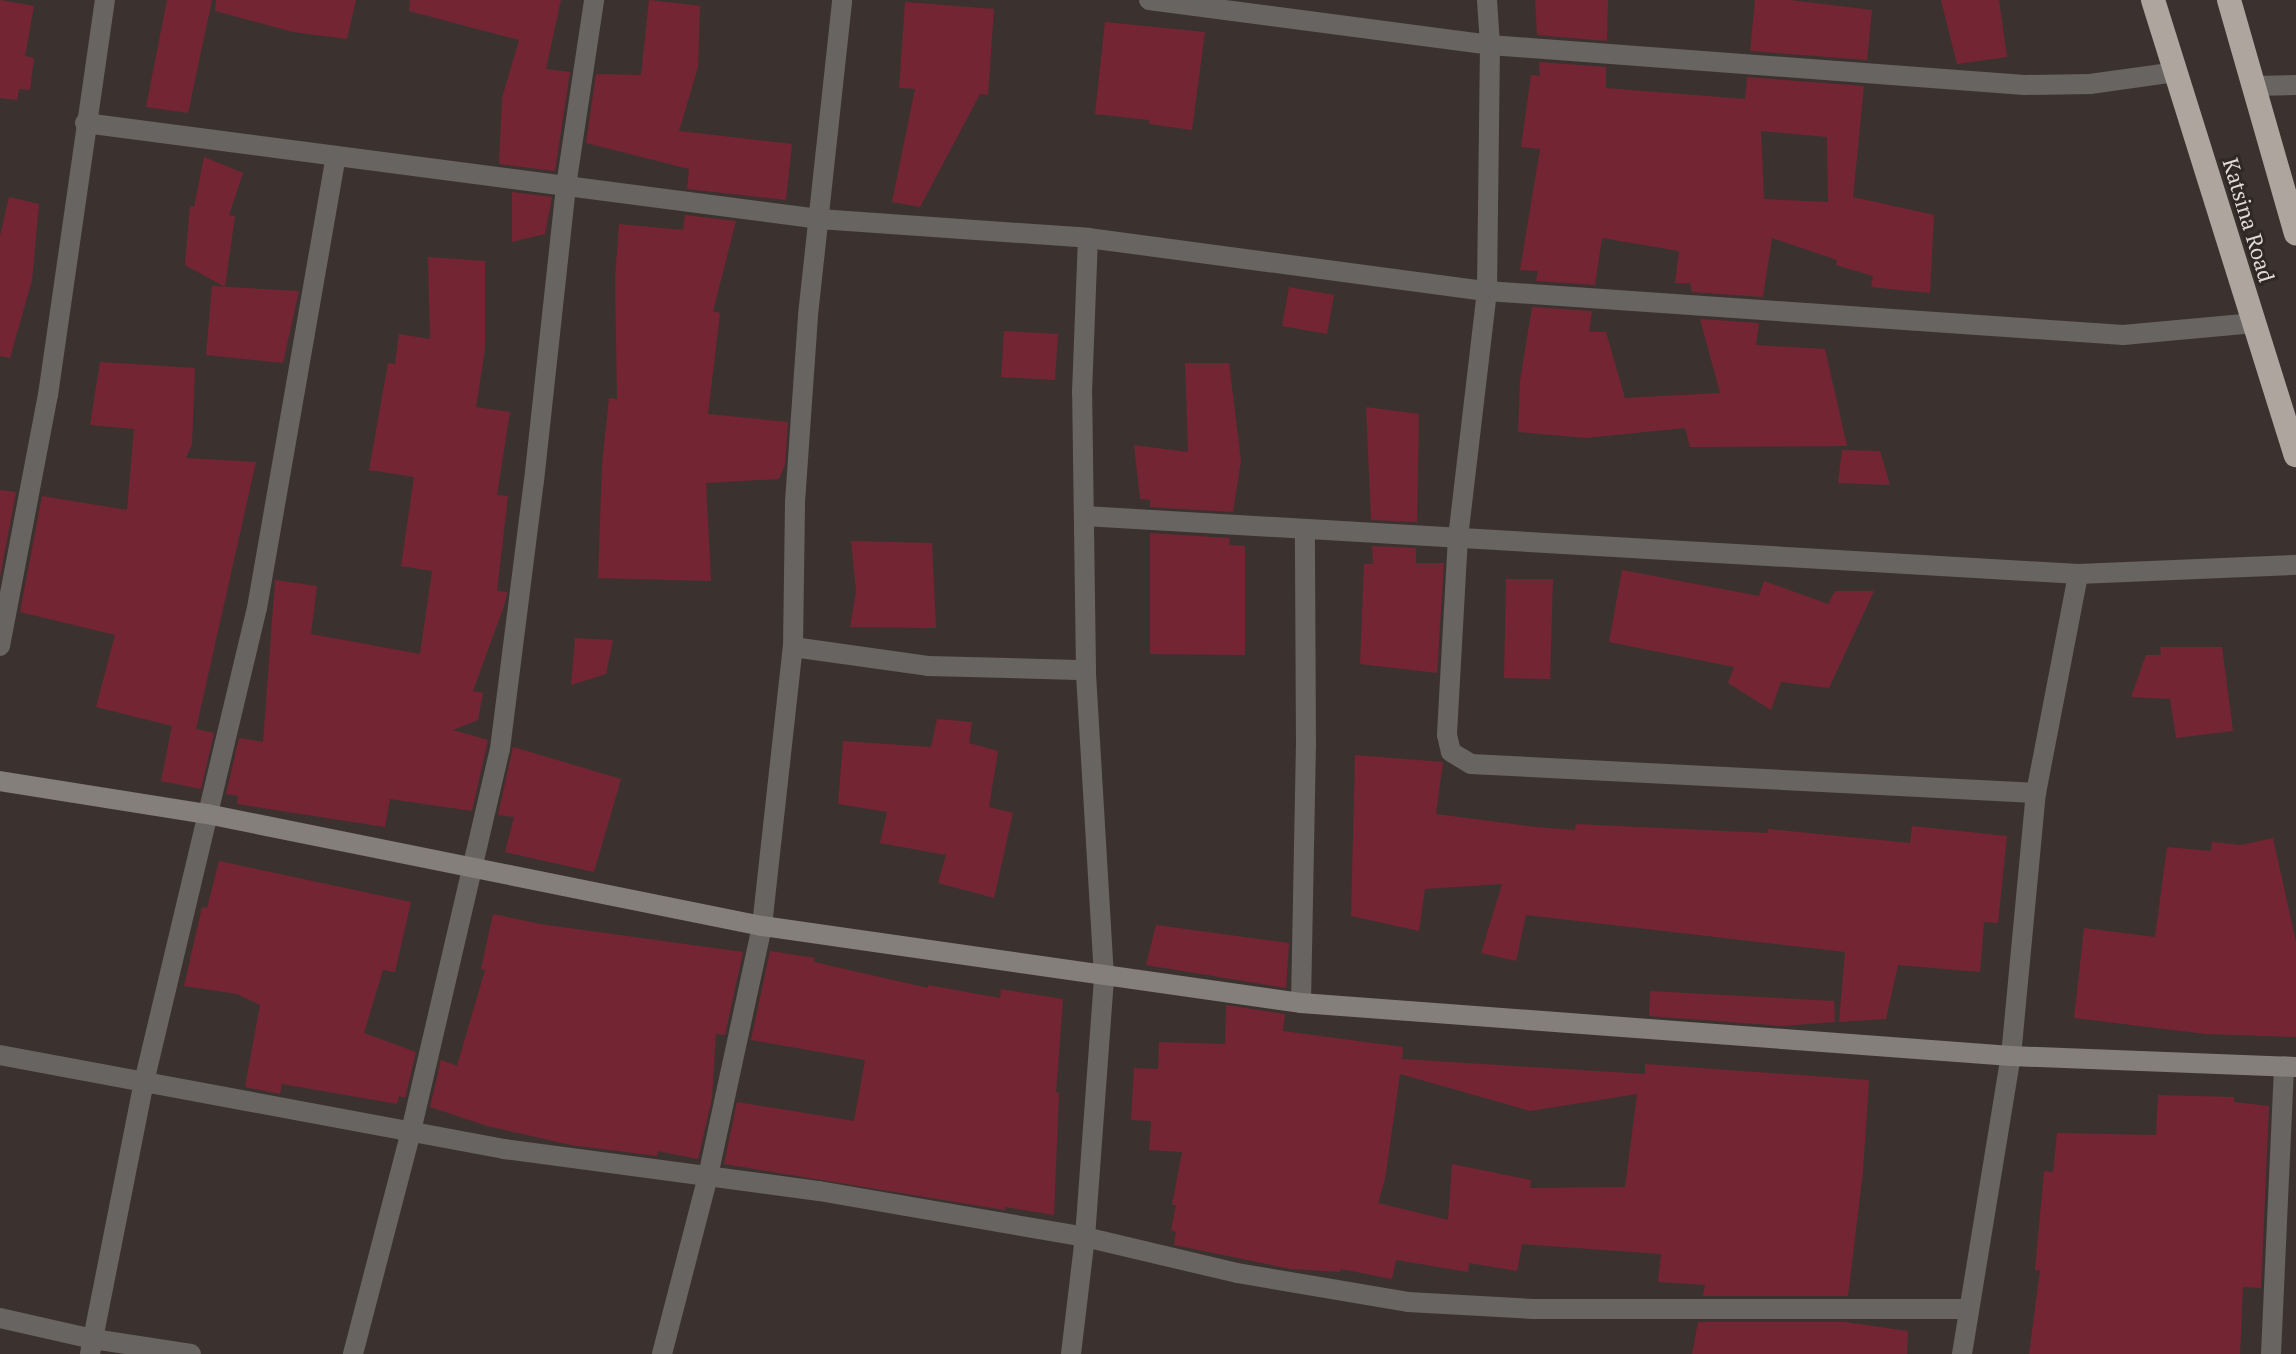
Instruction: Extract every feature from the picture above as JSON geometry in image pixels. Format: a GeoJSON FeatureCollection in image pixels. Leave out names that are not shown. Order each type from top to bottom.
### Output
{"type":"FeatureCollection","features":[{"type":"Feature","properties":{"kind":"highway","name":"Katsina Road"},"geometry":{"type":"LineString","coordinates":[[2153,0],[2296,455]]}},
{"type":"Feature","properties":{"kind":"highway","name":"Katsina Road"},"geometry":{"type":"LineString","coordinates":[[2229,0],[2296,234]]}},
{"type":"Feature","properties":{"kind":"street"},"geometry":{"type":"LineString","coordinates":[[0,646],[48,395],[105,0]]}},
{"type":"Feature","properties":{"kind":"street"},"geometry":{"type":"LineString","coordinates":[[353,1354],[411,1131],[500,749],[534,481],[566,186],[594,0]]}},
{"type":"Feature","properties":{"kind":"street"},"geometry":{"type":"LineString","coordinates":[[1149,0],[1490,45],[2025,85],[2090,84],[2175,72]]}},
{"type":"Feature","properties":{"kind":"street"},"geometry":{"type":"LineString","coordinates":[[1487,0],[1490,45],[1487,291],[1458,537],[1447,735],[1451,752],[1471,764],[2036,793]]}},
{"type":"Feature","properties":{"kind":"street"},"geometry":{"type":"LineString","coordinates":[[662,1354],[708,1176],[762,926],[793,647],[795,502],[808,315],[839,1]]}},
{"type":"Feature","properties":{"kind":"street"},"geometry":{"type":"LineString","coordinates":[[2254,86],[2296,85]]}},
{"type":"Feature","properties":{"kind":"street"},"geometry":{"type":"LineString","coordinates":[[85,123],[819,219],[1088,238],[1487,291],[2123,335],[2254,323]]}},
{"type":"Feature","properties":{"kind":"street"},"geometry":{"type":"LineString","coordinates":[[92,1346],[144,1082],[257,608],[336,156]]}},
{"type":"Feature","properties":{"kind":"street"},"geometry":{"type":"LineString","coordinates":[[1071,1354],[1085,1237],[1104,977],[1086,670],[1082,393],[1088,238]]}},
{"type":"Feature","properties":{"kind":"street"},"geometry":{"type":"LineString","coordinates":[[1084,516],[2078,574],[2296,565]]}},
{"type":"Feature","properties":{"kind":"street"},"geometry":{"type":"LineString","coordinates":[[1301,1003],[1306,745],[1305,529]]}},
{"type":"Feature","properties":{"kind":"street"},"geometry":{"type":"LineString","coordinates":[[1962,1354],[2011,1056],[2036,793],[2078,574]]}},
{"type":"Feature","properties":{"kind":"street"},"geometry":{"type":"LineString","coordinates":[[793,647],[928,666],[1086,670]]}},
{"type":"Feature","properties":{"kind":"street"},"geometry":{"type":"LineString","coordinates":[[0,781],[207,814],[762,926],[1301,1003],[2011,1056],[2290,1067],[2271,1354]]}},
{"type":"Feature","properties":{"kind":"street"},"geometry":{"type":"LineString","coordinates":[[0,1055],[504,1149],[819,1191],[1085,1237],[1237,1273],[1408,1302],[1533,1309],[1969,1309]]}},
{"type":"Feature","properties":{"kind":"street"},"geometry":{"type":"LineString","coordinates":[[0,1318],[92,1346],[191,1354]]}},
{"type":"Feature","properties":{"kind":"building"},"geometry":{"type":"Polygon","coordinates":[[[0,0],[34,6],[25,56],[34,58],[30,90],[19,89],[17,100],[0,98],[0,0]]]}},
{"type":"Feature","properties":{"kind":"building"},"geometry":{"type":"Polygon","coordinates":[[[167,0],[212,0],[188,113],[146,107],[167,0]]]}},
{"type":"Feature","properties":{"kind":"building"},"geometry":{"type":"Polygon","coordinates":[[[216,0],[356,0],[347,39],[293,32],[215,11],[216,0]]]}},
{"type":"Feature","properties":{"kind":"building"},"geometry":{"type":"Polygon","coordinates":[[[410,0],[561,0],[546,69],[570,72],[555,171],[499,164],[502,98],[519,40],[409,11],[410,0]]]}},
{"type":"Feature","properties":{"kind":"building"},"geometry":{"type":"Polygon","coordinates":[[[649,0],[700,6],[698,67],[679,131],[792,144],[786,200],[687,189],[689,169],[586,143],[596,74],[641,75],[649,0]]]}},
{"type":"Feature","properties":{"kind":"building"},"geometry":{"type":"Polygon","coordinates":[[[1535,0],[1608,0],[1607,41],[1537,35],[1535,0]]]}},
{"type":"Feature","properties":{"kind":"building"},"geometry":{"type":"Polygon","coordinates":[[[1755,0],[1790,0],[1872,10],[1867,60],[1750,51],[1755,0]]]}},
{"type":"Feature","properties":{"kind":"building"},"geometry":{"type":"Polygon","coordinates":[[[1941,0],[1999,0],[2007,57],[1957,64],[1941,0]]]}},
{"type":"Feature","properties":{"kind":"building"},"geometry":{"type":"Polygon","coordinates":[[[905,2],[994,9],[988,95],[980,94],[920,207],[892,202],[915,89],[899,88],[905,2]]]}},
{"type":"Feature","properties":{"kind":"building"},"geometry":{"type":"Polygon","coordinates":[[[1105,22],[1205,32],[1192,130],[1149,124],[1149,120],[1095,114],[1105,22]]]}},
{"type":"Feature","properties":{"kind":"building"},"geometry":{"type":"Polygon","coordinates":[[[1539,62],[1606,67],[1606,88],[1745,99],[1747,77],[1864,86],[1853,197],[1934,215],[1930,293],[1871,287],[1873,276],[1836,265],[1837,260],[1772,238],[1763,297],[1692,292],[1690,283],[1675,283],[1679,251],[1602,238],[1595,285],[1536,281],[1538,271],[1520,270],[1540,149],[1521,147],[1531,75],[1540,76],[1539,62]],[[1761,131],[1764,199],[1828,202],[1827,137],[1761,131]]]}},
{"type":"Feature","properties":{"kind":"building"},"geometry":{"type":"Polygon","coordinates":[[[204,157],[243,173],[229,215],[235,216],[225,287],[185,265],[190,206],[194,207],[204,157]]]}},
{"type":"Feature","properties":{"kind":"building"},"geometry":{"type":"Polygon","coordinates":[[[512,192],[552,197],[545,234],[512,242],[512,192]]]}},
{"type":"Feature","properties":{"kind":"building"},"geometry":{"type":"Polygon","coordinates":[[[9,197],[39,204],[32,280],[10,358],[0,356],[0,236],[9,197]]]}},
{"type":"Feature","properties":{"kind":"building"},"geometry":{"type":"Polygon","coordinates":[[[685,215],[736,221],[713,311],[720,313],[708,414],[788,422],[785,465],[779,479],[706,483],[711,581],[598,578],[602,464],[609,398],[617,399],[615,278],[619,224],[683,230],[685,215]]]}},
{"type":"Feature","properties":{"kind":"building"},"geometry":{"type":"Polygon","coordinates":[[[428,257],[485,261],[485,349],[476,407],[510,412],[497,495],[508,496],[497,591],[507,592],[473,691],[483,693],[478,720],[453,730],[488,740],[472,811],[390,799],[385,827],[237,804],[238,796],[226,794],[239,738],[263,742],[275,580],[317,586],[311,634],[420,654],[432,571],[401,566],[414,477],[369,470],[388,363],[395,364],[399,334],[430,339],[428,257]]]}},
{"type":"Feature","properties":{"kind":"building"},"geometry":{"type":"Polygon","coordinates":[[[212,286],[299,291],[283,363],[206,355],[212,286]]]}},
{"type":"Feature","properties":{"kind":"building"},"geometry":{"type":"Polygon","coordinates":[[[1289,287],[1334,295],[1327,334],[1282,326],[1289,287]]]}},
{"type":"Feature","properties":{"kind":"building"},"geometry":{"type":"Polygon","coordinates":[[[1532,307],[1592,311],[1589,332],[1606,332],[1625,398],[1720,393],[1700,319],[1759,323],[1756,345],[1825,349],[1847,446],[1690,447],[1685,428],[1586,438],[1518,432],[1520,381],[1532,307]]]}},
{"type":"Feature","properties":{"kind":"building"},"geometry":{"type":"Polygon","coordinates":[[[1004,331],[1058,334],[1055,380],[1001,377],[1004,331]]]}},
{"type":"Feature","properties":{"kind":"building"},"geometry":{"type":"Polygon","coordinates":[[[100,362],[195,368],[192,444],[186,458],[256,462],[196,729],[214,733],[201,789],[161,781],[172,726],[96,707],[115,635],[20,612],[42,496],[127,510],[134,429],[90,425],[100,362]]]}},
{"type":"Feature","properties":{"kind":"building"},"geometry":{"type":"Polygon","coordinates":[[[1185,363],[1229,363],[1241,461],[1233,512],[1150,507],[1150,500],[1140,499],[1134,445],[1188,452],[1185,363]]]}},
{"type":"Feature","properties":{"kind":"building"},"geometry":{"type":"Polygon","coordinates":[[[1366,407],[1419,414],[1417,522],[1371,520],[1366,407]]]}},
{"type":"Feature","properties":{"kind":"building"},"geometry":{"type":"Polygon","coordinates":[[[1842,450],[1880,451],[1890,485],[1838,483],[1842,450]]]}},
{"type":"Feature","properties":{"kind":"building"},"geometry":{"type":"Polygon","coordinates":[[[0,490],[16,492],[0,577],[0,490]]]}},
{"type":"Feature","properties":{"kind":"building"},"geometry":{"type":"Polygon","coordinates":[[[1150,533],[1230,538],[1229,545],[1245,546],[1245,655],[1150,654],[1150,533]]]}},
{"type":"Feature","properties":{"kind":"building"},"geometry":{"type":"Polygon","coordinates":[[[851,541],[932,543],[936,628],[850,627],[856,591],[851,541]]]}},
{"type":"Feature","properties":{"kind":"building"},"geometry":{"type":"Polygon","coordinates":[[[1372,546],[1416,548],[1416,563],[1444,563],[1437,673],[1360,664],[1364,564],[1373,564],[1372,546]]]}},
{"type":"Feature","properties":{"kind":"building"},"geometry":{"type":"Polygon","coordinates":[[[1622,570],[1759,596],[1764,581],[1828,604],[1835,591],[1874,591],[1829,688],[1781,682],[1771,710],[1728,683],[1734,667],[1609,642],[1622,570]]]}},
{"type":"Feature","properties":{"kind":"building"},"geometry":{"type":"Polygon","coordinates":[[[1506,579],[1553,579],[1550,679],[1504,678],[1506,579]]]}},
{"type":"Feature","properties":{"kind":"building"},"geometry":{"type":"Polygon","coordinates":[[[575,638],[613,640],[606,674],[571,685],[575,638]]]}},
{"type":"Feature","properties":{"kind":"building"},"geometry":{"type":"Polygon","coordinates":[[[2160,647],[2222,647],[2233,731],[2176,738],[2170,699],[2131,697],[2146,655],[2161,655],[2160,647]]]}},
{"type":"Feature","properties":{"kind":"building"},"geometry":{"type":"Polygon","coordinates":[[[937,719],[972,722],[969,743],[998,751],[989,807],[1013,813],[994,898],[938,883],[946,855],[880,843],[887,812],[838,804],[843,741],[931,747],[937,719]]]}},
{"type":"Feature","properties":{"kind":"building"},"geometry":{"type":"Polygon","coordinates":[[[513,747],[621,779],[594,872],[505,852],[514,817],[498,815],[513,747]]]}},
{"type":"Feature","properties":{"kind":"building"},"geometry":{"type":"Polygon","coordinates":[[[1355,755],[1443,762],[1436,814],[1536,827],[1575,830],[1576,824],[1767,833],[1768,829],[1910,843],[1912,826],[2007,836],[1998,923],[1984,922],[1980,972],[1898,965],[1886,1019],[1839,1022],[1845,952],[1526,915],[1516,961],[1481,953],[1502,884],[1425,889],[1419,931],[1351,916],[1355,755]]]}},
{"type":"Feature","properties":{"kind":"building"},"geometry":{"type":"Polygon","coordinates":[[[2273,838],[2296,942],[2296,1037],[2206,1034],[2074,1018],[2084,928],[2155,937],[2167,847],[2211,851],[2212,842],[2241,845],[2273,838]]]}},
{"type":"Feature","properties":{"kind":"building"},"geometry":{"type":"Polygon","coordinates":[[[219,861],[411,902],[395,972],[383,970],[364,1033],[416,1052],[405,1098],[399,1096],[397,1104],[282,1084],[280,1094],[245,1087],[260,1005],[237,994],[184,986],[202,907],[207,908],[219,861]]]}},
{"type":"Feature","properties":{"kind":"building"},"geometry":{"type":"Polygon","coordinates":[[[493,914],[540,924],[743,952],[725,1035],[716,1034],[712,1098],[698,1159],[658,1151],[657,1156],[571,1145],[487,1126],[430,1107],[441,1060],[457,1066],[485,970],[481,969],[493,914]]]}},
{"type":"Feature","properties":{"kind":"building"},"geometry":{"type":"Polygon","coordinates":[[[1156,925],[1289,943],[1286,988],[1146,965],[1156,925]]]}},
{"type":"Feature","properties":{"kind":"building"},"geometry":{"type":"Polygon","coordinates":[[[770,951],[815,958],[814,962],[928,988],[928,985],[1000,998],[1001,989],[1063,999],[1056,1092],[1059,1093],[1054,1215],[1005,1207],[1005,1210],[724,1164],[737,1102],[854,1121],[865,1060],[751,1040],[770,951]]]}},
{"type":"Feature","properties":{"kind":"building"},"geometry":{"type":"Polygon","coordinates":[[[1650,991],[1834,1001],[1835,1022],[1783,1026],[1649,1016],[1650,991]]]}},
{"type":"Feature","properties":{"kind":"building"},"geometry":{"type":"Polygon","coordinates":[[[1226,1005],[1285,1014],[1283,1031],[1403,1047],[1402,1059],[1645,1074],[1645,1064],[1869,1080],[1863,1171],[1848,1296],[1703,1296],[1705,1285],[1658,1282],[1661,1254],[1522,1244],[1517,1271],[1469,1263],[1468,1272],[1396,1260],[1392,1279],[1341,1269],[1340,1272],[1291,1269],[1174,1245],[1176,1232],[1171,1230],[1176,1205],[1172,1205],[1182,1152],[1149,1150],[1151,1121],[1131,1120],[1134,1068],[1158,1069],[1159,1042],[1225,1044],[1226,1005]],[[1400,1074],[1385,1179],[1378,1203],[1448,1220],[1452,1164],[1531,1180],[1530,1188],[1625,1187],[1637,1094],[1530,1111],[1400,1074]]]}},
{"type":"Feature","properties":{"kind":"building"},"geometry":{"type":"Polygon","coordinates":[[[2158,1095],[2234,1097],[2234,1102],[2269,1106],[2261,1288],[2243,1287],[2240,1354],[2029,1354],[2040,1270],[2035,1270],[2044,1171],[2053,1172],[2057,1133],[2156,1135],[2158,1095]]]}},
{"type":"Feature","properties":{"kind":"building"},"geometry":{"type":"Polygon","coordinates":[[[1698,1322],[1845,1322],[1908,1331],[1907,1354],[1692,1354],[1698,1322]]]}}]}
